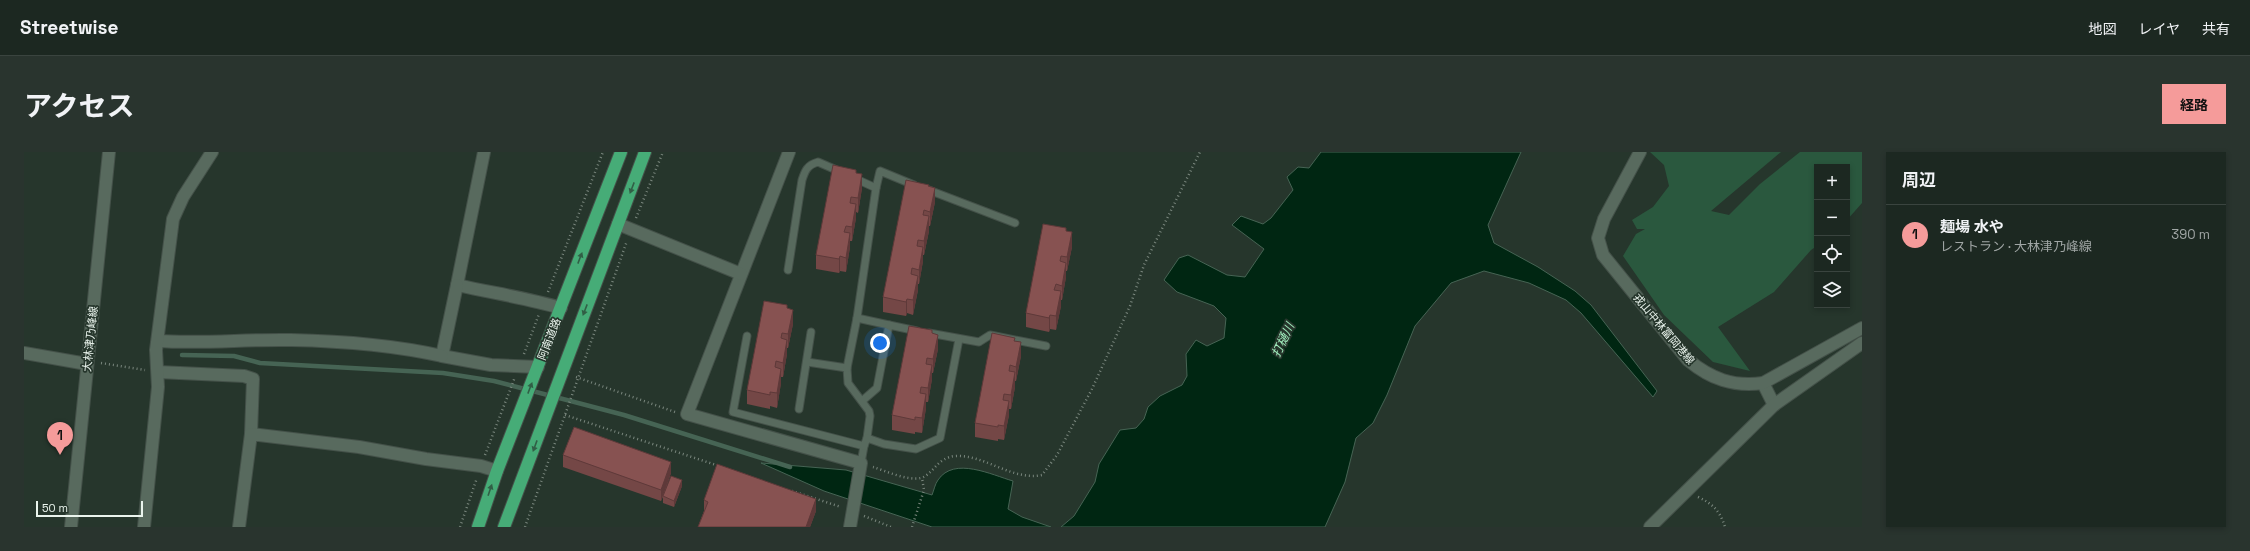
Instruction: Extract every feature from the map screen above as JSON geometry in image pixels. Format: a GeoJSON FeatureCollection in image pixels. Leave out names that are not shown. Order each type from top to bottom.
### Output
{"type":"FeatureCollection","features":[{"type":"Feature","properties":{"kind":"highway","name":"阿南道路"},"geometry":{"type":"LineString","coordinates":[[478,527],[497,471],[621,152]]}},
{"type":"Feature","properties":{"kind":"highway"},"geometry":{"type":"LineString","coordinates":[[504,527],[560,375],[646,152]]}},
{"type":"Feature","properties":{"kind":"street","name":"大林津乃峰線"},"geometry":{"type":"LineString","coordinates":[[71,527],[93,364],[109,152]]}},
{"type":"Feature","properties":{"kind":"street"},"geometry":{"type":"LineString","coordinates":[[144,527],[158,372],[155,359],[173,219],[183,197],[212,152]]}},
{"type":"Feature","properties":{"kind":"street"},"geometry":{"type":"LineString","coordinates":[[442,356],[484,152]]}},
{"type":"Feature","properties":{"kind":"street"},"geometry":{"type":"LineString","coordinates":[[789,152],[687,414],[860,466],[850,527]]}},
{"type":"Feature","properties":{"kind":"street","name":"戎山中林富岡港線"},"geometry":{"type":"LineString","coordinates":[[1640,152],[1604,219],[1598,238],[1603,255],[1688,360],[1704,372],[1728,383],[1749,384],[1763,382],[1862,328]]}},
{"type":"Feature","properties":{"kind":"street"},"geometry":{"type":"LineString","coordinates":[[618,224],[741,274]]}},
{"type":"Feature","properties":{"kind":"street"},"geometry":{"type":"LineString","coordinates":[[457,284],[561,308]]}},
{"type":"Feature","properties":{"kind":"street"},"geometry":{"type":"LineString","coordinates":[[158,341],[292,340],[369,344],[400,347],[491,365],[537,370]]}},
{"type":"Feature","properties":{"kind":"street"},"geometry":{"type":"LineString","coordinates":[[1650,527],[1774,405],[1862,343]]}},
{"type":"Feature","properties":{"kind":"street"},"geometry":{"type":"LineString","coordinates":[[24,353],[93,364]]}},
{"type":"Feature","properties":{"kind":"street"},"geometry":{"type":"LineString","coordinates":[[158,372],[244,376],[253,379],[251,434],[239,527]]}},
{"type":"Feature","properties":{"kind":"street"},"geometry":{"type":"LineString","coordinates":[[1763,382],[1774,405]]}},
{"type":"Feature","properties":{"kind":"street"},"geometry":{"type":"LineString","coordinates":[[251,434],[359,447],[426,459],[481,466],[497,471]]}},
{"type":"Feature","properties":{"kind":"lane"},"geometry":{"type":"LineString","coordinates":[[788,270],[802,180],[810,164],[818,162],[876,188]]}},
{"type":"Feature","properties":{"kind":"lane"},"geometry":{"type":"LineString","coordinates":[[860,466],[867,438],[870,416],[862,401],[848,383],[848,368],[857,318],[876,188],[880,171],[1015,223]]}},
{"type":"Feature","properties":{"kind":"lane"},"geometry":{"type":"LineString","coordinates":[[857,318],[979,342],[990,335],[1046,346]]}},
{"type":"Feature","properties":{"kind":"lane"},"geometry":{"type":"LineString","coordinates":[[862,401],[877,388],[889,325]]}},
{"type":"Feature","properties":{"kind":"lane"},"geometry":{"type":"LineString","coordinates":[[799,409],[811,332]]}},
{"type":"Feature","properties":{"kind":"lane"},"geometry":{"type":"LineString","coordinates":[[747,336],[733,412],[864,446]]}},
{"type":"Feature","properties":{"kind":"lane"},"geometry":{"type":"LineString","coordinates":[[867,438],[884,444],[916,449],[940,438],[959,339]]}},
{"type":"Feature","properties":{"kind":"lane"},"geometry":{"type":"LineString","coordinates":[[807,362],[848,368]]}},
{"type":"Feature","properties":{"kind":"path"},"geometry":{"type":"LineString","coordinates":[[506,401],[603,152]]}},
{"type":"Feature","properties":{"kind":"path"},"geometry":{"type":"LineString","coordinates":[[525,527],[577,378],[662,152]]}},
{"type":"Feature","properties":{"kind":"path"},"geometry":{"type":"LineString","coordinates":[[860,466],[912,478],[922,478],[942,459],[956,456],[973,458],[1031,478],[1042,475],[1057,455],[1092,389],[1130,306],[1144,265],[1200,152]]}},
{"type":"Feature","properties":{"kind":"path"},"geometry":{"type":"LineString","coordinates":[[93,364],[158,372]]}},
{"type":"Feature","properties":{"kind":"path"},"geometry":{"type":"LineString","coordinates":[[560,375],[577,378],[676,413],[687,414]]}},
{"type":"Feature","properties":{"kind":"path"},"geometry":{"type":"LineString","coordinates":[[566,413],[724,468]]}},
{"type":"Feature","properties":{"kind":"path"},"geometry":{"type":"LineString","coordinates":[[913,526],[924,490],[922,478]]}},
{"type":"Feature","properties":{"kind":"path"},"geometry":{"type":"LineString","coordinates":[[784,488],[853,509],[891,527]]}},
{"type":"Feature","properties":{"kind":"path"},"geometry":{"type":"LineString","coordinates":[[1686,492],[1712,504],[1722,516],[1725,527]]}},
{"type":"Feature","properties":{"kind":"shaded area"},"geometry":{"type":"Polygon","coordinates":[[[1650,152],[1781,152],[1711,211],[1729,215],[1760,184],[1800,152],[1862,152],[1862,203],[1850,217],[1850,164],[1814,164],[1814,248],[1774,292],[1718,327],[1750,371],[1713,362],[1664,315],[1623,256],[1636,234],[1645,229],[1637,229],[1632,220],[1653,207],[1669,186],[1664,165],[1650,152]]]}},
{"type":"Feature","properties":{"kind":"water","name":"打樋川"},"geometry":{"type":"Polygon","coordinates":[[[1321,152],[1521,152],[1488,225],[1494,243],[1538,267],[1575,291],[1591,305],[1657,391],[1653,397],[1581,313],[1566,300],[1529,283],[1484,271],[1451,283],[1415,326],[1387,395],[1373,423],[1356,438],[1345,482],[1325,527],[1061,527],[1074,516],[1095,482],[1099,464],[1120,430],[1136,428],[1144,419],[1148,407],[1160,396],[1182,385],[1187,376],[1186,354],[1196,340],[1207,346],[1224,338],[1226,318],[1214,306],[1177,292],[1164,280],[1179,258],[1188,255],[1227,275],[1245,277],[1264,249],[1232,225],[1241,216],[1263,224],[1271,218],[1293,190],[1287,177],[1298,167],[1309,168],[1321,152]]]}},
{"type":"Feature","properties":{"kind":"water"},"geometry":{"type":"Polygon","coordinates":[[[761,463],[846,470],[932,495],[935,485],[945,473],[954,469],[974,469],[1013,481],[1008,509],[1022,517],[1051,527],[932,527],[824,491],[761,463]]]}},
{"type":"Feature","properties":{"kind":"building"},"geometry":{"type":"Polygon","coordinates":[[[833,165],[856,170],[856,173],[862,174],[858,198],[851,197],[850,203],[856,204],[852,227],[846,226],[844,232],[850,233],[846,258],[840,256],[839,259],[816,255],[833,165]]]}},
{"type":"Feature","properties":{"kind":"building"},"geometry":{"type":"Polygon","coordinates":[[[906,180],[929,185],[928,186],[935,188],[930,212],[924,210],[923,215],[929,216],[924,241],[918,240],[917,246],[923,247],[919,270],[912,268],[911,274],[918,276],[913,300],[907,299],[906,302],[883,297],[906,180]]]}},
{"type":"Feature","properties":{"kind":"building"},"geometry":{"type":"Polygon","coordinates":[[[1043,224],[1066,228],[1066,231],[1072,232],[1067,257],[1061,256],[1060,261],[1066,263],[1062,286],[1056,284],[1054,290],[1061,291],[1056,316],[1050,315],[1049,318],[1026,313],[1043,224]]]}},
{"type":"Feature","properties":{"kind":"building"},"geometry":{"type":"Polygon","coordinates":[[[764,301],[787,305],[787,308],[793,310],[788,334],[782,333],[781,338],[787,340],[783,363],[776,361],[775,367],[781,369],[777,393],[770,392],[770,395],[747,390],[764,301]]]}},
{"type":"Feature","properties":{"kind":"building"},"geometry":{"type":"Polygon","coordinates":[[[909,326],[932,330],[932,333],[938,335],[933,359],[927,358],[926,364],[932,365],[928,388],[921,387],[920,393],[926,394],[922,418],[915,417],[915,420],[892,415],[909,326]]]}},
{"type":"Feature","properties":{"kind":"building"},"geometry":{"type":"Polygon","coordinates":[[[992,333],[1015,338],[1014,341],[1021,342],[1016,367],[1010,365],[1009,371],[1015,372],[1011,395],[1004,394],[1003,400],[1009,401],[1004,426],[998,425],[998,427],[975,423],[992,333]]]}},
{"type":"Feature","properties":{"kind":"building"},"geometry":{"type":"Polygon","coordinates":[[[574,427],[671,462],[661,490],[563,455],[574,427]]]}},
{"type":"Feature","properties":{"kind":"building"},"geometry":{"type":"Polygon","coordinates":[[[717,464],[816,499],[806,527],[698,527],[708,502],[704,500],[717,464]]]}},
{"type":"Feature","properties":{"kind":"building"},"geometry":{"type":"Polygon","coordinates":[[[671,476],[682,480],[674,501],[663,496],[671,476]]]}},
{"type":"Feature","properties":{"kind":"waterway"},"geometry":{"type":"LineString","coordinates":[[182,355],[234,356],[260,363],[443,373],[494,381],[624,415],[790,467]]}},
{"type":"Feature","properties":{"kind":"place","name":"麺場 水や"},"geometry":{"type":"Point","coordinates":[60,455]}}]}
